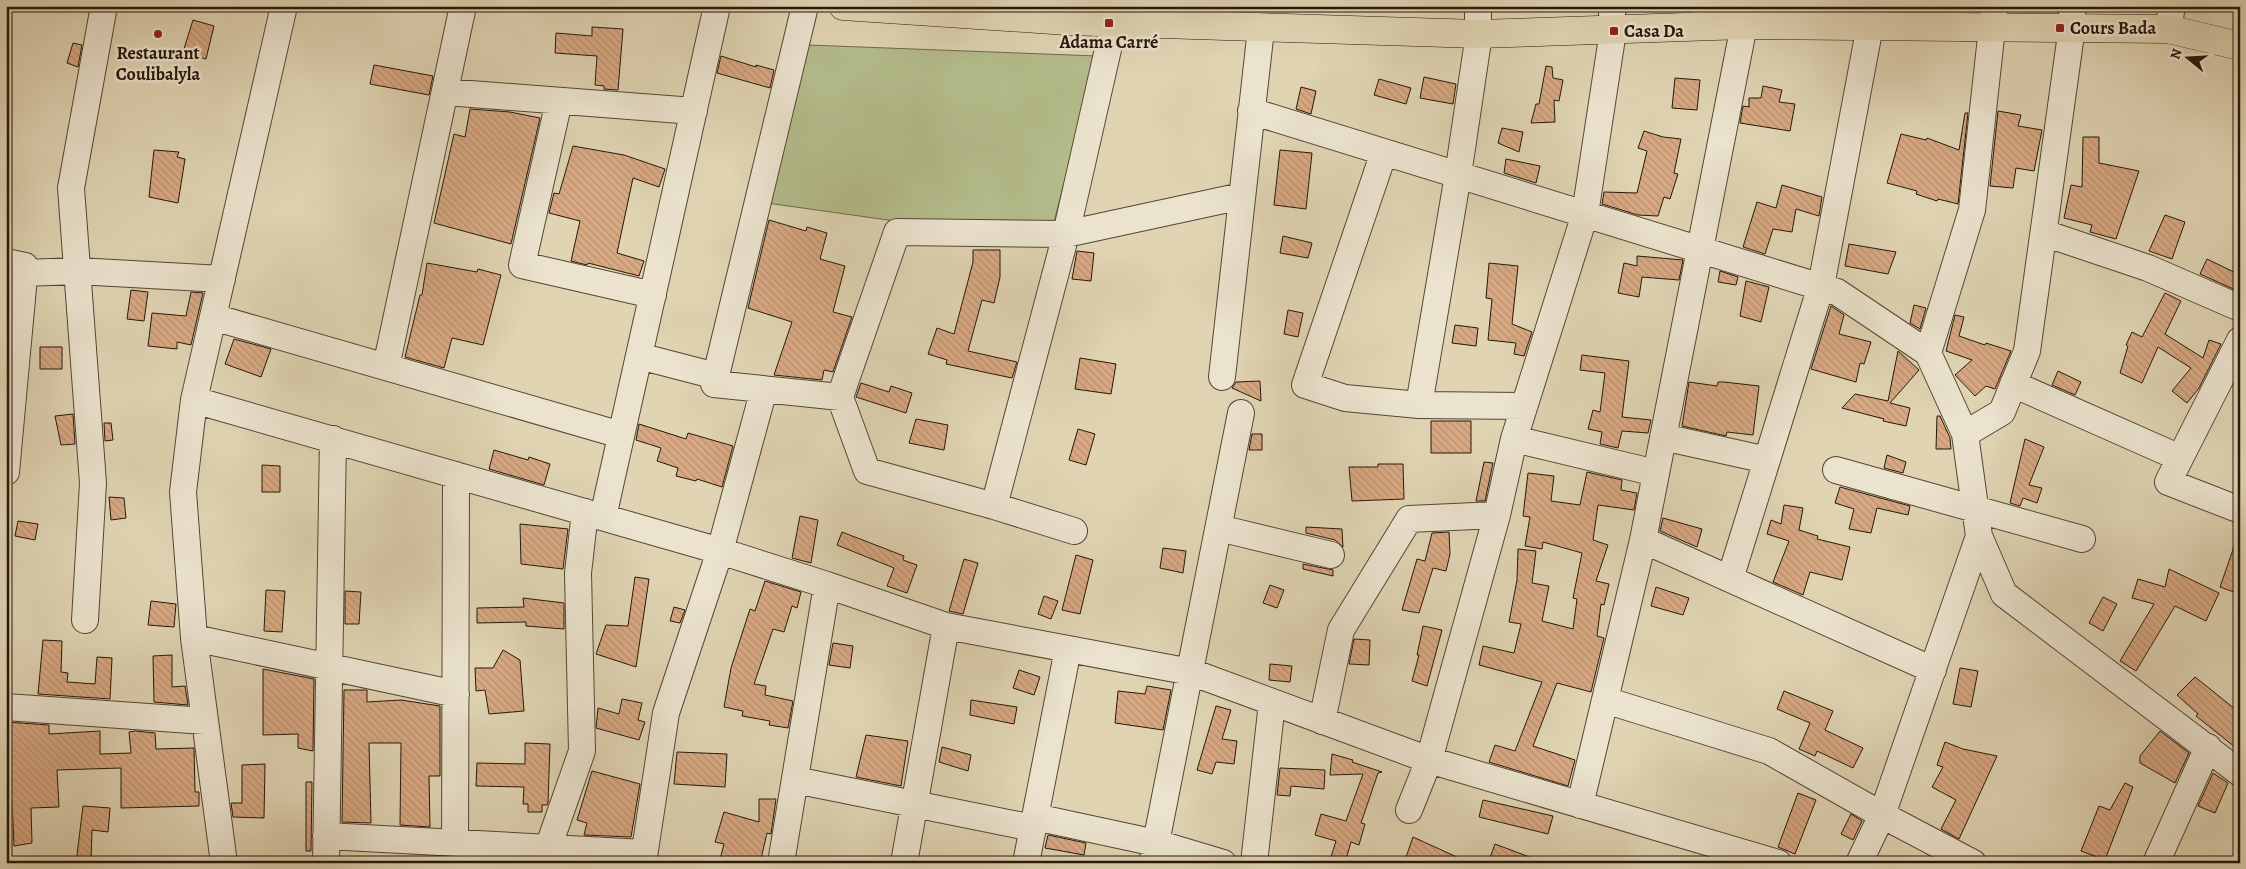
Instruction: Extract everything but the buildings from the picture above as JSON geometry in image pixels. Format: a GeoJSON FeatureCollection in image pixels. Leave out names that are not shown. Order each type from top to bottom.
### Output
{"type":"FeatureCollection","features":[{"type":"Feature","properties":{"kind":"main road"},"geometry":{"type":"LineString","coordinates":[[844,6],[1070,14],[1479,19],[1613,17],[1744,25],[1870,14]]}},
{"type":"Feature","properties":{"kind":"main road"},"geometry":{"type":"LineString","coordinates":[[1613,17],[1707,8],[1993,18],[2072,19],[2170,16],[2240,27]]}},
{"type":"Feature","properties":{"kind":"main road"},"geometry":{"type":"LineString","coordinates":[[1107,14],[1261,29],[1479,19]]}},
{"type":"Feature","properties":{"kind":"main road"},"geometry":{"type":"LineString","coordinates":[[2170,16],[2240,46]]}},
{"type":"Feature","properties":{"kind":"street"},"geometry":{"type":"LineString","coordinates":[[85,620],[93,483],[71,188],[104,6]]}},
{"type":"Feature","properties":{"kind":"street"},"geometry":{"type":"LineString","coordinates":[[224,863],[194,638],[183,492],[194,400],[284,6]]}},
{"type":"Feature","properties":{"kind":"street"},"geometry":{"type":"LineString","coordinates":[[386,367],[463,6]]}},
{"type":"Feature","properties":{"kind":"street"},"geometry":{"type":"LineString","coordinates":[[548,848],[582,751],[578,573],[594,514],[621,435],[716,6]]}},
{"type":"Feature","properties":{"kind":"street"},"geometry":{"type":"LineString","coordinates":[[805,6],[714,384],[840,397]]}},
{"type":"Feature","properties":{"kind":"street"},"geometry":{"type":"LineString","coordinates":[[994,506],[1066,234],[1107,14]]}},
{"type":"Feature","properties":{"kind":"street"},"geometry":{"type":"LineString","coordinates":[[1730,579],[1822,286],[1870,14]]}},
{"type":"Feature","properties":{"kind":"street"},"geometry":{"type":"LineString","coordinates":[[1409,810],[1429,760],[1496,515],[1514,439],[1585,214],[1613,17]]}},
{"type":"Feature","properties":{"kind":"street"},"geometry":{"type":"LineString","coordinates":[[1928,353],[1972,210],[1993,18]]}},
{"type":"Feature","properties":{"kind":"street"},"geometry":{"type":"LineString","coordinates":[[1419,405],[1458,174],[1479,19]]}},
{"type":"Feature","properties":{"kind":"street"},"geometry":{"type":"LineString","coordinates":[[1965,434],[2002,412],[2027,351],[2072,19]]}},
{"type":"Feature","properties":{"kind":"street"},"geometry":{"type":"LineString","coordinates":[[1580,805],[1643,540],[1744,25]]}},
{"type":"Feature","properties":{"kind":"street"},"geometry":{"type":"LineString","coordinates":[[1222,377],[1261,29]]}},
{"type":"Feature","properties":{"kind":"street"},"geometry":{"type":"LineString","coordinates":[[445,92],[694,111]]}},
{"type":"Feature","properties":{"kind":"street"},"geometry":{"type":"LineString","coordinates":[[559,101],[522,265],[653,295]]}},
{"type":"Feature","properties":{"kind":"street"},"geometry":{"type":"LineString","coordinates":[[1251,111],[1837,292],[1928,353],[1965,434],[1974,509],[1980,536],[2004,594],[2240,773]]}},
{"type":"Feature","properties":{"kind":"street"},"geometry":{"type":"LineString","coordinates":[[1384,152],[1305,385],[1345,398],[1419,405],[1524,406]]}},
{"type":"Feature","properties":{"kind":"street"},"geometry":{"type":"LineString","coordinates":[[1074,532],[994,506],[867,471],[840,397],[897,232],[1066,234],[1242,196]]}},
{"type":"Feature","properties":{"kind":"street"},"geometry":{"type":"LineString","coordinates":[[2044,233],[2148,268],[2240,308]]}},
{"type":"Feature","properties":{"kind":"street"},"geometry":{"type":"LineString","coordinates":[[6,472],[15,268],[222,279]]}},
{"type":"Feature","properties":{"kind":"street"},"geometry":{"type":"LineString","coordinates":[[213,317],[621,435]]}},
{"type":"Feature","properties":{"kind":"street"},"geometry":{"type":"LineString","coordinates":[[2240,340],[2168,482],[2240,510]]}},
{"type":"Feature","properties":{"kind":"street"},"geometry":{"type":"LineString","coordinates":[[639,356],[716,376]]}},
{"type":"Feature","properties":{"kind":"street"},"geometry":{"type":"LineString","coordinates":[[2014,384],[2180,458]]}},
{"type":"Feature","properties":{"kind":"street"},"geometry":{"type":"LineString","coordinates":[[326,836],[456,853],[548,848],[643,858],[666,713],[720,551],[764,389]]}},
{"type":"Feature","properties":{"kind":"street"},"geometry":{"type":"LineString","coordinates":[[194,400],[720,551],[946,626],[1191,672],[1429,760],[1778,863]]}},
{"type":"Feature","properties":{"kind":"street"},"geometry":{"type":"LineString","coordinates":[[1154,853],[1241,413]]}},
{"type":"Feature","properties":{"kind":"street"},"geometry":{"type":"LineString","coordinates":[[1663,437],[1767,460]]}},
{"type":"Feature","properties":{"kind":"street"},"geometry":{"type":"LineString","coordinates":[[326,863],[333,439]]}},
{"type":"Feature","properties":{"kind":"street"},"geometry":{"type":"LineString","coordinates":[[1514,439],[1656,473]]}},
{"type":"Feature","properties":{"kind":"street"},"geometry":{"type":"LineString","coordinates":[[1836,470],[2082,539]]}},
{"type":"Feature","properties":{"kind":"street"},"geometry":{"type":"LineString","coordinates":[[456,475],[456,853]]}},
{"type":"Feature","properties":{"kind":"street"},"geometry":{"type":"LineString","coordinates":[[1322,721],[1341,630],[1409,519],[1496,515]]}},
{"type":"Feature","properties":{"kind":"street"},"geometry":{"type":"LineString","coordinates":[[1219,528],[1332,555]]}},
{"type":"Feature","properties":{"kind":"street"},"geometry":{"type":"LineString","coordinates":[[1859,863],[1882,815],[1980,536]]}},
{"type":"Feature","properties":{"kind":"street"},"geometry":{"type":"LineString","coordinates":[[1643,540],[1933,670]]}},
{"type":"Feature","properties":{"kind":"street"},"geometry":{"type":"LineString","coordinates":[[781,863],[827,585]]}},
{"type":"Feature","properties":{"kind":"street"},"geometry":{"type":"LineString","coordinates":[[904,863],[946,626]]}},
{"type":"Feature","properties":{"kind":"street"},"geometry":{"type":"LineString","coordinates":[[194,638],[456,694]]}},
{"type":"Feature","properties":{"kind":"street"},"geometry":{"type":"LineString","coordinates":[[1026,863],[1068,649]]}},
{"type":"Feature","properties":{"kind":"street"},"geometry":{"type":"LineString","coordinates":[[1604,700],[1768,751],[1882,815],[1973,863]]}},
{"type":"Feature","properties":{"kind":"street"},"geometry":{"type":"LineString","coordinates":[[1254,863],[1272,703]]}},
{"type":"Feature","properties":{"kind":"street"},"geometry":{"type":"LineString","coordinates":[[6,707],[205,721]]}},
{"type":"Feature","properties":{"kind":"street"},"geometry":{"type":"LineString","coordinates":[[2156,863],[2208,747]]}},
{"type":"Feature","properties":{"kind":"street"},"geometry":{"type":"LineString","coordinates":[[795,780],[914,804],[1034,823],[1154,853],[1223,863]]}},
{"type":"Feature","properties":{"kind":"green space"},"geometry":{"type":"Polygon","coordinates":[[[808,45],[1097,56],[1054,222],[895,221],[767,203],[808,45]]]}},
{"type":"Feature","properties":{"kind":"place","name":"Adama Carré"},"geometry":{"type":"Point","coordinates":[1109,23]}},
{"type":"Feature","properties":{"kind":"place","name":"Cours Bada"},"geometry":{"type":"Point","coordinates":[2060,28]}},
{"type":"Feature","properties":{"kind":"place","name":"Casa Da"},"geometry":{"type":"Point","coordinates":[1614,31]}},
{"type":"Feature","properties":{"kind":"place","name":"Restaurant Coulibalyla"},"geometry":{"type":"Point","coordinates":[158,34]}}]}
